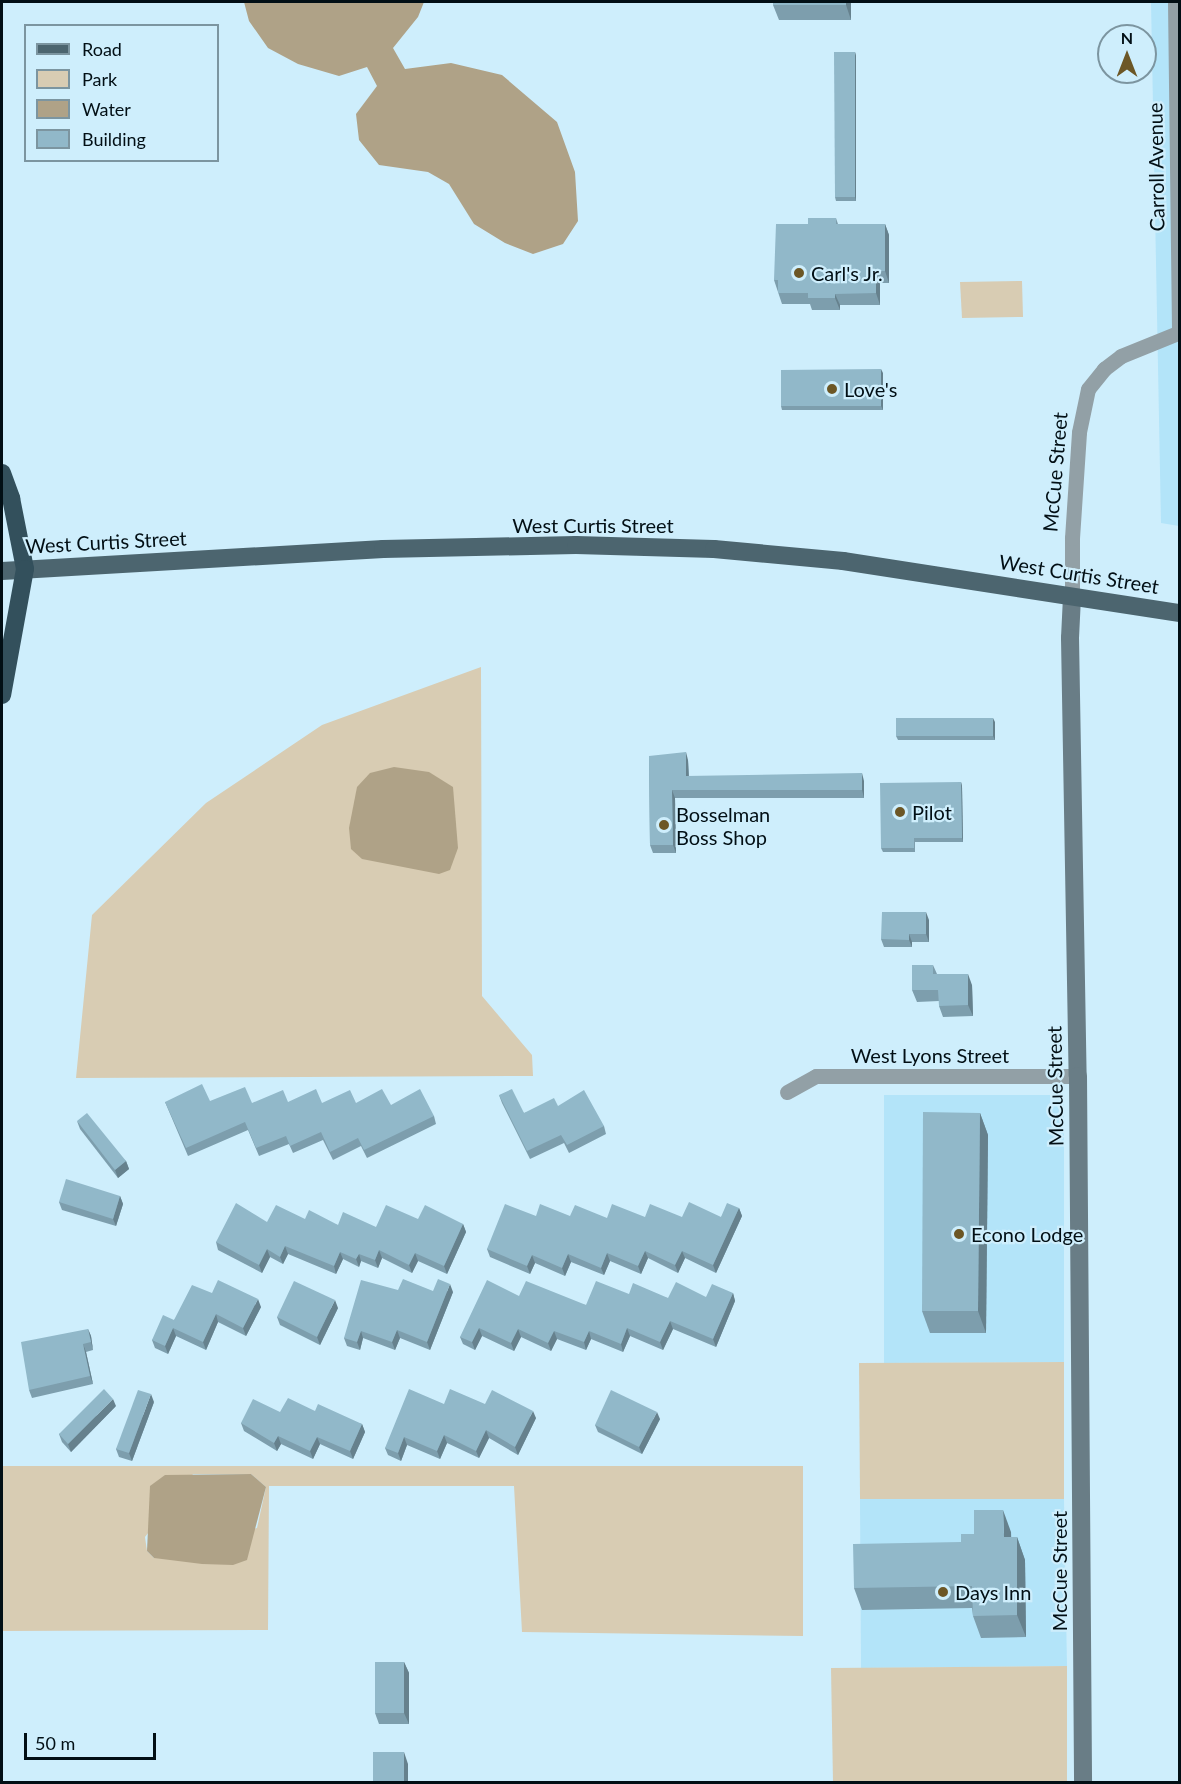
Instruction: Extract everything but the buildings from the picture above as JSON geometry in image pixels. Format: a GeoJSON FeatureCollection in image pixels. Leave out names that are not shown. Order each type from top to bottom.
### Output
{"type":"FeatureCollection","features":[{"type":"Feature","properties":{"kind":"highway"},"geometry":{"type":"LineString","coordinates":[[2,473],[11,498],[25,569],[2,694]]}},
{"type":"Feature","properties":{"kind":"main road","name":"West Curtis Street"},"geometry":{"type":"LineString","coordinates":[[2,571],[383,549],[576,545],[714,549],[843,561],[1179,613]]}},
{"type":"Feature","properties":{"kind":"main road","name":"McCue Street"},"geometry":{"type":"LineString","coordinates":[[1072,597],[1070,638],[1078,1076],[1083,1782]]}},
{"type":"Feature","properties":{"kind":"street","name":"Carroll Avenue"},"geometry":{"type":"LineString","coordinates":[[1175,2],[1179,332]]}},
{"type":"Feature","properties":{"kind":"street","name":"McCue Street"},"geometry":{"type":"LineString","coordinates":[[1072,597],[1078,443],[1088,389],[1104,369],[1121,356],[1179,332]]}},
{"type":"Feature","properties":{"kind":"street","name":"West Lyons Street"},"geometry":{"type":"LineString","coordinates":[[787,1092],[816,1076],[1078,1076]]}},
{"type":"Feature","properties":{"kind":"shaded area"},"geometry":{"type":"Polygon","coordinates":[[[1151,2],[1179,2],[1179,526],[1161,523],[1153,84],[1157,84],[1157,24],[1151,24],[1151,2]]]}},
{"type":"Feature","properties":{"kind":"shaded area"},"geometry":{"type":"Polygon","coordinates":[[[884,1095],[1064,1095],[1064,1362],[884,1363],[884,1095]]]}},
{"type":"Feature","properties":{"kind":"shaded area"},"geometry":{"type":"Polygon","coordinates":[[[860,1499],[1064,1499],[1067,1666],[861,1668],[860,1499]]]}},
{"type":"Feature","properties":{"kind":"green space"},"geometry":{"type":"Polygon","coordinates":[[[1022,281],[1023,317],[962,318],[960,282],[1022,281]]]}},
{"type":"Feature","properties":{"kind":"green space"},"geometry":{"type":"Polygon","coordinates":[[[481,667],[482,996],[532,1055],[533,1076],[76,1078],[92,915],[206,803],[322,725],[481,667]]]}},
{"type":"Feature","properties":{"kind":"green space"},"geometry":{"type":"Polygon","coordinates":[[[1064,1362],[1064,1499],[860,1499],[859,1363],[1064,1362]]]}},
{"type":"Feature","properties":{"kind":"green space"},"geometry":{"type":"Polygon","coordinates":[[[2,1466],[803,1466],[803,1636],[522,1632],[514,1486],[269,1486],[268,1630],[2,1631],[2,1466]],[[193,1474],[145,1537],[147,1551],[154,1558],[257,1528],[266,1487],[251,1474],[193,1474]]]}},
{"type":"Feature","properties":{"kind":"green space"},"geometry":{"type":"Polygon","coordinates":[[[1067,1666],[1067,1782],[833,1782],[831,1668],[1067,1666]]]}},
{"type":"Feature","properties":{"kind":"water"},"geometry":{"type":"Polygon","coordinates":[[[244,2],[424,2],[418,17],[393,48],[405,69],[451,63],[502,75],[557,122],[575,172],[578,221],[563,244],[533,254],[505,243],[474,224],[449,184],[428,172],[379,165],[359,140],[356,114],[377,86],[367,67],[339,76],[298,64],[268,48],[249,21],[244,2]]]}},
{"type":"Feature","properties":{"kind":"water"},"geometry":{"type":"Polygon","coordinates":[[[394,767],[429,772],[453,787],[458,848],[450,870],[439,874],[362,859],[351,849],[349,828],[357,787],[370,773],[394,767]]]}},
{"type":"Feature","properties":{"kind":"water"},"geometry":{"type":"Polygon","coordinates":[[[251,1474],[266,1487],[247,1560],[233,1565],[202,1564],[154,1558],[147,1551],[150,1486],[165,1475],[251,1474]]]}},
{"type":"Feature","properties":{"kind":"place","name":"Carl's Jr."},"geometry":{"type":"Point","coordinates":[799,273]}},
{"type":"Feature","properties":{"kind":"place","name":"Love's"},"geometry":{"type":"Point","coordinates":[832,389]}},
{"type":"Feature","properties":{"kind":"place","name":"Pilot"},"geometry":{"type":"Point","coordinates":[900,812]}},
{"type":"Feature","properties":{"kind":"place","name":"Bosselman Boss Shop"},"geometry":{"type":"Point","coordinates":[664,825]}},
{"type":"Feature","properties":{"kind":"place","name":"Econo Lodge"},"geometry":{"type":"Point","coordinates":[959,1234]}},
{"type":"Feature","properties":{"kind":"place","name":"Days Inn"},"geometry":{"type":"Point","coordinates":[943,1592]}}]}
